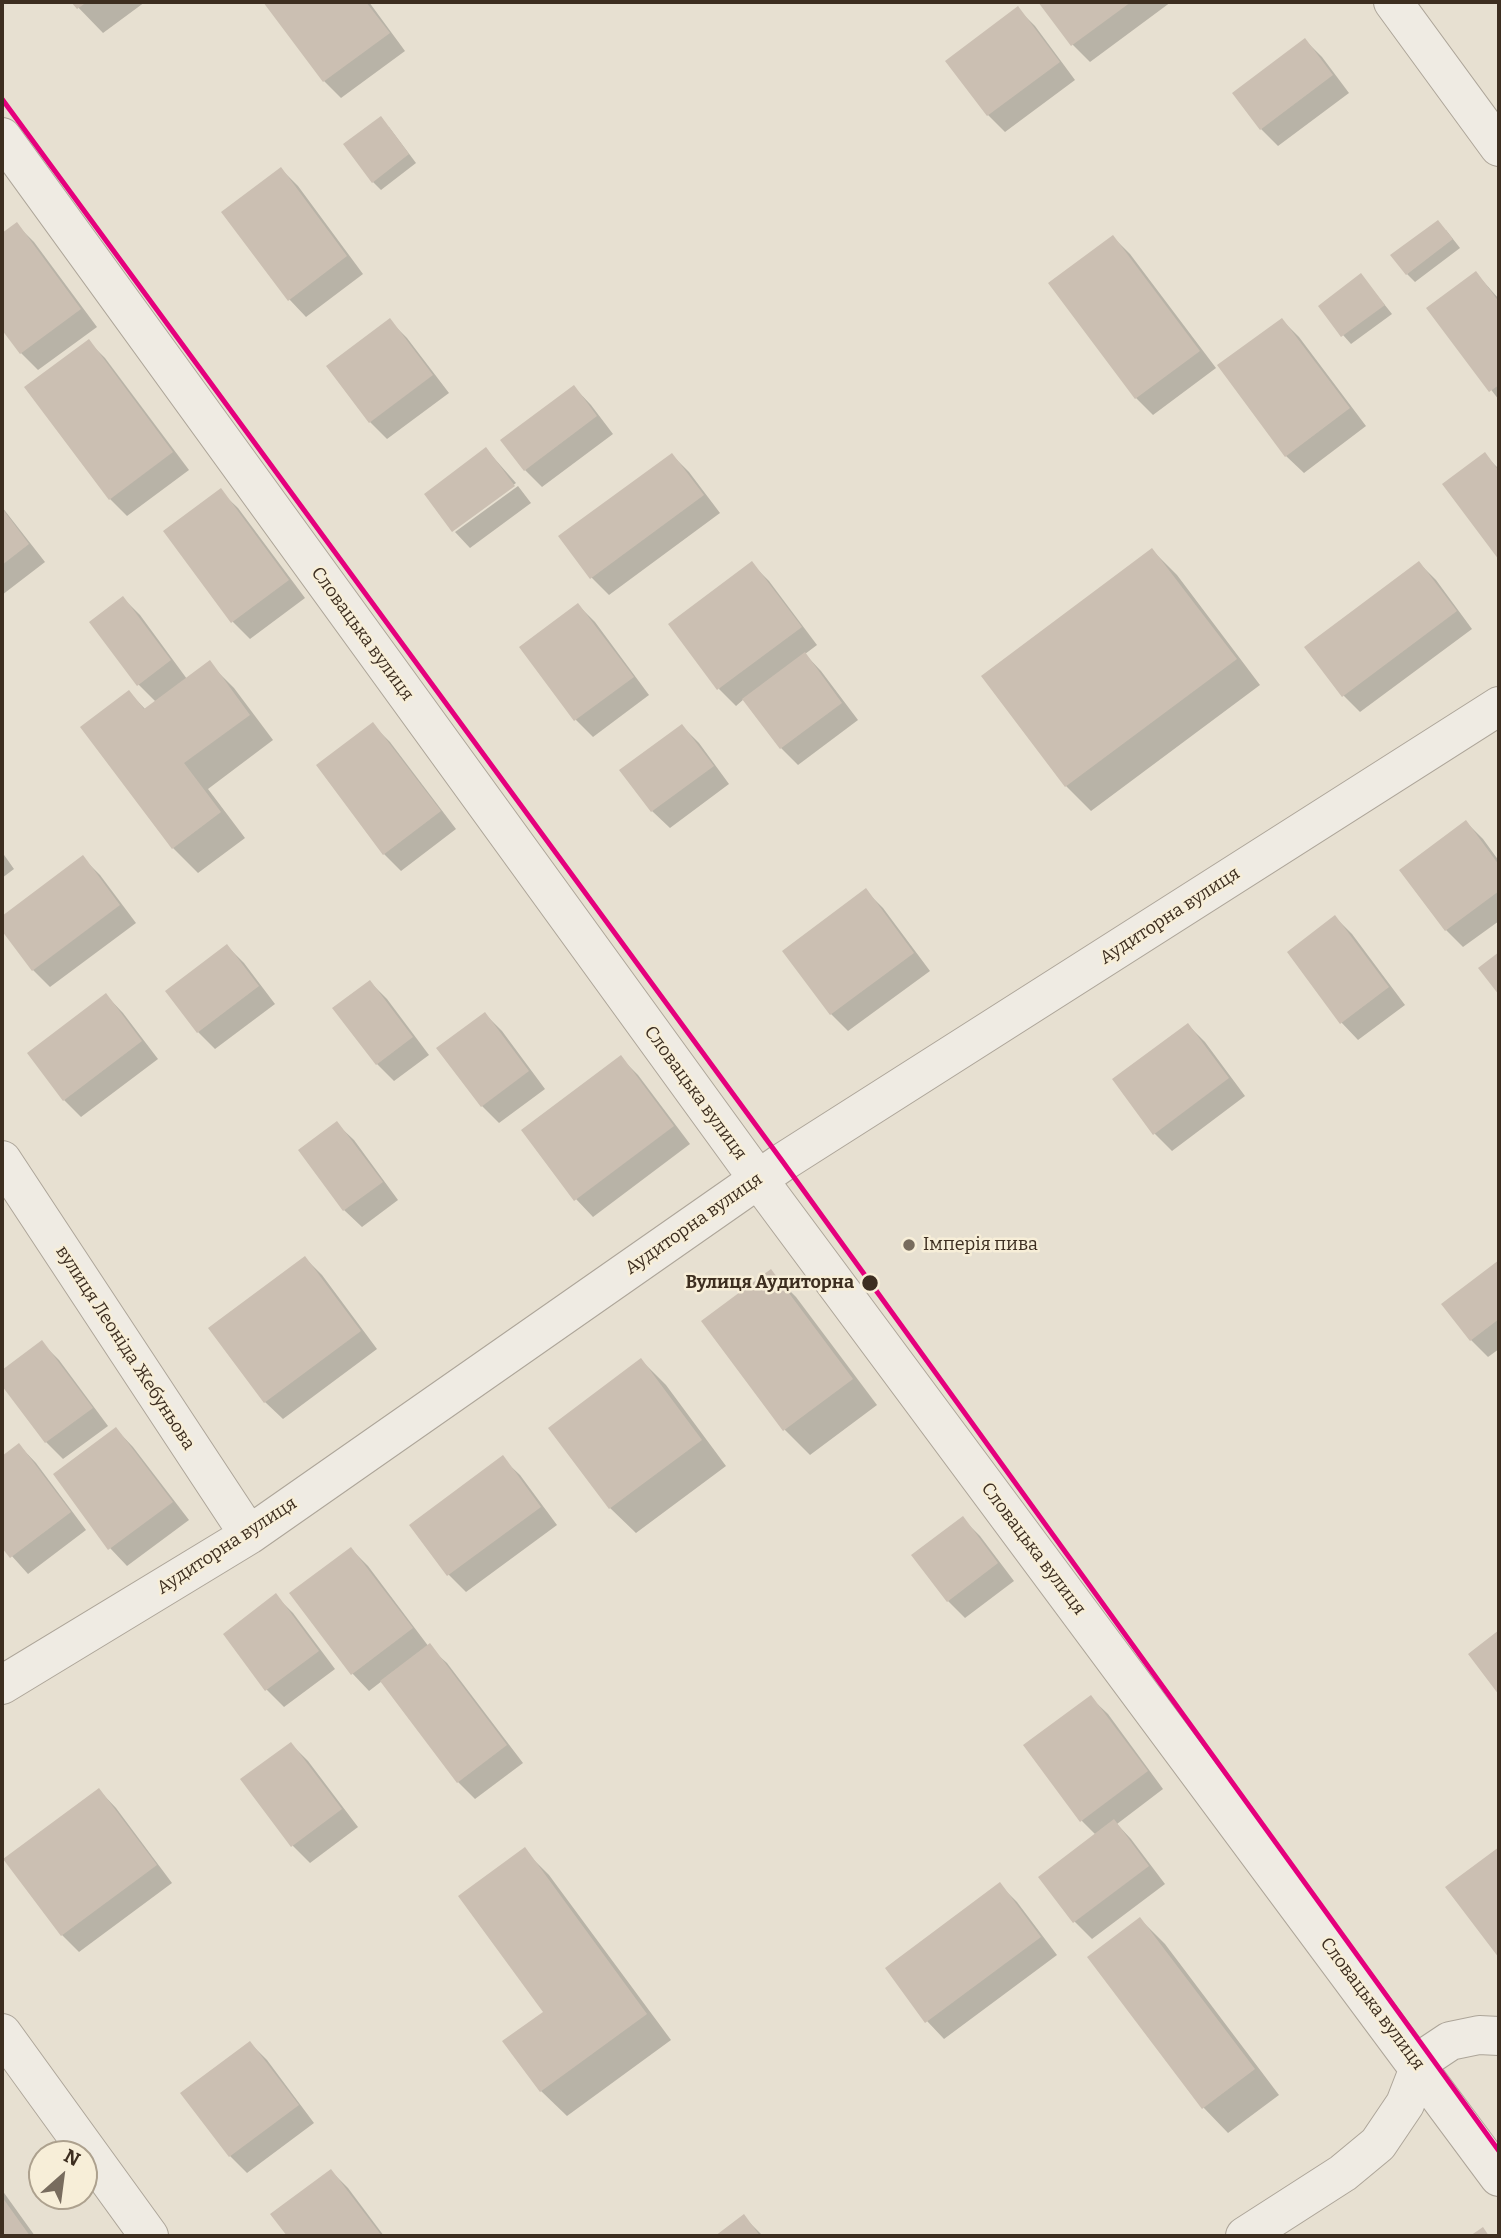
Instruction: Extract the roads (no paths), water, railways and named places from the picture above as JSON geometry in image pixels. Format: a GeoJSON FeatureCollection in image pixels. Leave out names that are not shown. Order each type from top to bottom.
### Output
{"type":"FeatureCollection","features":[{"type":"Feature","properties":{"kind":"street"},"geometry":{"type":"LineString","coordinates":[[1393,2],[1499,147]]}},
{"type":"Feature","properties":{"kind":"street","name":"Словацька вулиця"},"geometry":{"type":"LineString","coordinates":[[2,137],[758,1179],[1499,2177]]}},
{"type":"Feature","properties":{"kind":"street","name":"Аудиторна вулиця"},"geometry":{"type":"LineString","coordinates":[[2,1685],[249,1535],[758,1179],[1499,706]]}},
{"type":"Feature","properties":{"kind":"street","name":"вулиця Леоніда Жебуньова"},"geometry":{"type":"LineString","coordinates":[[2,1160],[249,1535]]}},
{"type":"Feature","properties":{"kind":"street"},"geometry":{"type":"LineString","coordinates":[[2,2034],[149,2236]]}},
{"type":"Feature","properties":{"kind":"street"},"geometry":{"type":"LineString","coordinates":[[1245,2236],[1343,2173],[1378,2144],[1405,2104],[1419,2067],[1429,2055],[1450,2041],[1479,2035],[1499,2036]]}},
{"type":"Feature","properties":{"kind":"place","name":"Імперія пива"},"geometry":{"type":"Point","coordinates":[909,1245]}},
{"type":"Feature","properties":{"kind":"place","name":"Вулиця Аудиторна"},"geometry":{"type":"Point","coordinates":[870,1283]}}]}
